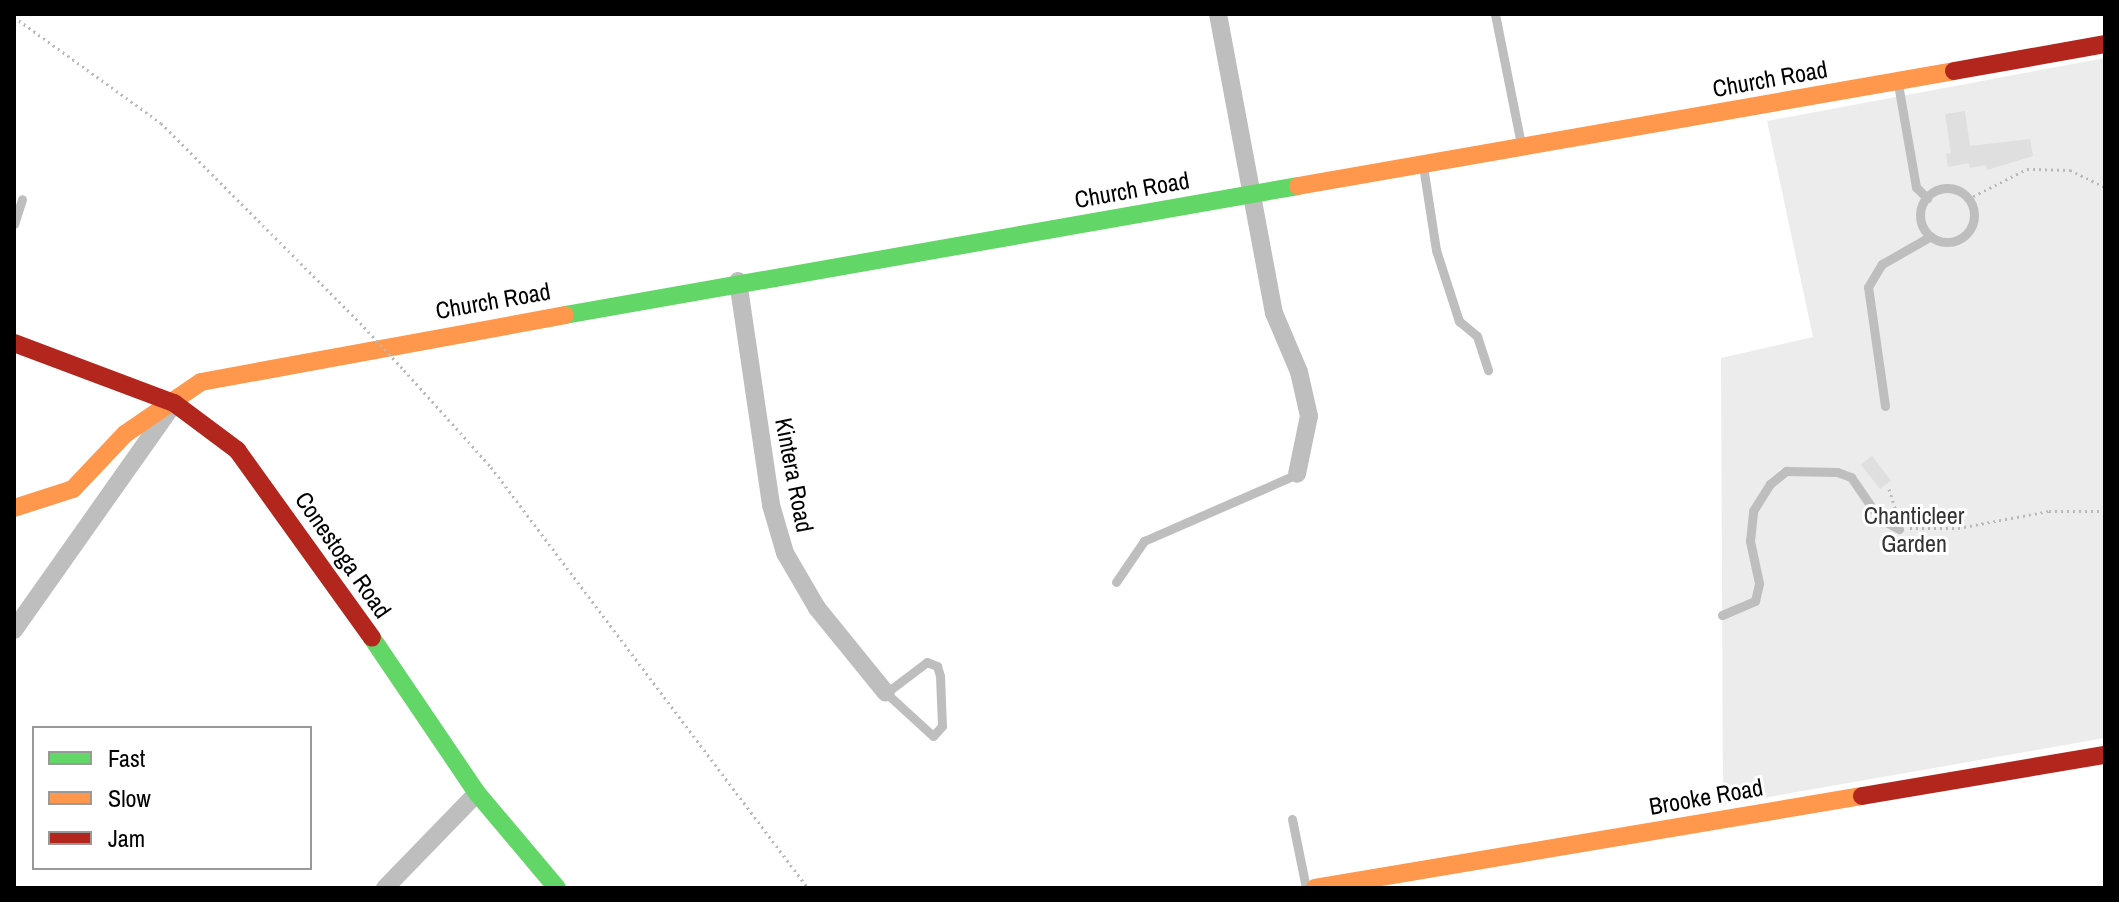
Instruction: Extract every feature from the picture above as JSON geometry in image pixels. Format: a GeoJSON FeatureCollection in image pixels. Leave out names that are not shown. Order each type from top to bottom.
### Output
{"type":"FeatureCollection","features":[{"type":"Feature","properties":{"kind":"street"},"geometry":{"type":"LineString","coordinates":[[1218,14],[1274,313],[1299,372],[1309,416],[1297,474]]}},
{"type":"Feature","properties":{"kind":"street","name":"Church Road"},"geometry":{"type":"LineString","coordinates":[[14,508],[73,489],[125,434],[201,382],[222,375],[738,281],[2105,44]]}},
{"type":"Feature","properties":{"kind":"street","name":"Kintera Road"},"geometry":{"type":"LineString","coordinates":[[738,281],[771,505],[785,553],[817,608],[886,693]]}},
{"type":"Feature","properties":{"kind":"street","name":"Conestoga Road"},"geometry":{"type":"LineString","coordinates":[[14,343],[174,403],[237,450],[269,491],[477,793],[557,888]]}},
{"type":"Feature","properties":{"kind":"street"},"geometry":{"type":"LineString","coordinates":[[14,630],[174,403]]}},
{"type":"Feature","properties":{"kind":"street","name":"Brooke Road"},"geometry":{"type":"LineString","coordinates":[[1315,888],[1344,886],[2105,755]]}},
{"type":"Feature","properties":{"kind":"street"},"geometry":{"type":"LineString","coordinates":[[385,888],[477,793]]}},
{"type":"Feature","properties":{"kind":"lane"},"geometry":{"type":"LineString","coordinates":[[1495,14],[1521,146]]}},
{"type":"Feature","properties":{"kind":"lane"},"geometry":{"type":"LineString","coordinates":[[1897,81],[1916,187],[1927,198]]}},
{"type":"Feature","properties":{"kind":"lane"},"geometry":{"type":"LineString","coordinates":[[1423,163],[1436,250],[1459,321],[1477,336],[1488,370]]}},
{"type":"Feature","properties":{"kind":"lane"},"geometry":{"type":"LineString","coordinates":[[1944,189],[1968,199],[1973,217],[1965,235],[1946,242],[1931,236],[1920,216],[1927,198],[1944,189]]}},
{"type":"Feature","properties":{"kind":"lane"},"geometry":{"type":"LineString","coordinates":[[14,224],[22,199]]}},
{"type":"Feature","properties":{"kind":"lane"},"geometry":{"type":"LineString","coordinates":[[1885,406],[1868,287],[1882,264],[1931,236]]}},
{"type":"Feature","properties":{"kind":"lane"},"geometry":{"type":"LineString","coordinates":[[1722,615],[1755,601],[1759,583],[1750,541],[1753,511],[1770,484],[1786,471],[1837,472],[1851,477],[1879,518],[1899,529]]}},
{"type":"Feature","properties":{"kind":"lane"},"geometry":{"type":"LineString","coordinates":[[1116,582],[1144,541],[1297,474]]}},
{"type":"Feature","properties":{"kind":"lane"},"geometry":{"type":"LineString","coordinates":[[920,663],[937,666],[939,733],[926,732],[886,693],[920,663]]}},
{"type":"Feature","properties":{"kind":"lane"},"geometry":{"type":"LineString","coordinates":[[1292,819],[1306,888]]}},
{"type":"Feature","properties":{"kind":"path"},"geometry":{"type":"LineString","coordinates":[[14,17],[161,123],[404,370],[491,467],[808,888]]}},
{"type":"Feature","properties":{"kind":"path"},"geometry":{"type":"LineString","coordinates":[[1968,199],[2027,169],[2070,170],[2105,187]]}},
{"type":"Feature","properties":{"kind":"path"},"geometry":{"type":"LineString","coordinates":[[1889,489],[1899,529],[1958,528],[2049,511],[2105,511]]}},
{"type":"Feature","properties":{"kind":"green space","name":"Chanticleer Garden"},"geometry":{"type":"Polygon","coordinates":[[[2105,58],[2105,738],[1723,805],[1721,358],[1813,337],[1767,121],[2105,58]]]}},
{"type":"Feature","properties":{"kind":"building"},"geometry":{"type":"Polygon","coordinates":[[[1965,111],[1970,146],[2030,139],[2033,156],[1987,170],[1986,165],[1970,168],[1969,163],[1948,167],[1946,154],[1951,153],[1945,114],[1965,111]]]}},
{"type":"Feature","properties":{"kind":"building"},"geometry":{"type":"Polygon","coordinates":[[[1872,456],[1891,480],[1880,489],[1861,465],[1872,456]]]}},
{"type":"Feature","properties":{"kind":"traffic: fast"},"geometry":{"type":"LineString","coordinates":[[565,315],[1298,186]]}},
{"type":"Feature","properties":{"kind":"traffic: fast"},"geometry":{"type":"LineString","coordinates":[[372,638],[477,793],[557,888]]}},
{"type":"Feature","properties":{"kind":"traffic: slow"},"geometry":{"type":"LineString","coordinates":[[1298,186],[1954,71]]}},
{"type":"Feature","properties":{"kind":"traffic: slow"},"geometry":{"type":"LineString","coordinates":[[14,508],[73,489],[125,434],[201,382],[565,315]]}},
{"type":"Feature","properties":{"kind":"traffic: slow"},"geometry":{"type":"LineString","coordinates":[[1315,888],[1862,796]]}},
{"type":"Feature","properties":{"kind":"traffic: jam"},"geometry":{"type":"LineString","coordinates":[[1954,71],[2105,44]]}},
{"type":"Feature","properties":{"kind":"traffic: jam"},"geometry":{"type":"LineString","coordinates":[[14,343],[174,403],[237,450],[372,638]]}},
{"type":"Feature","properties":{"kind":"traffic: jam"},"geometry":{"type":"LineString","coordinates":[[1862,796],[2105,755]]}}]}
